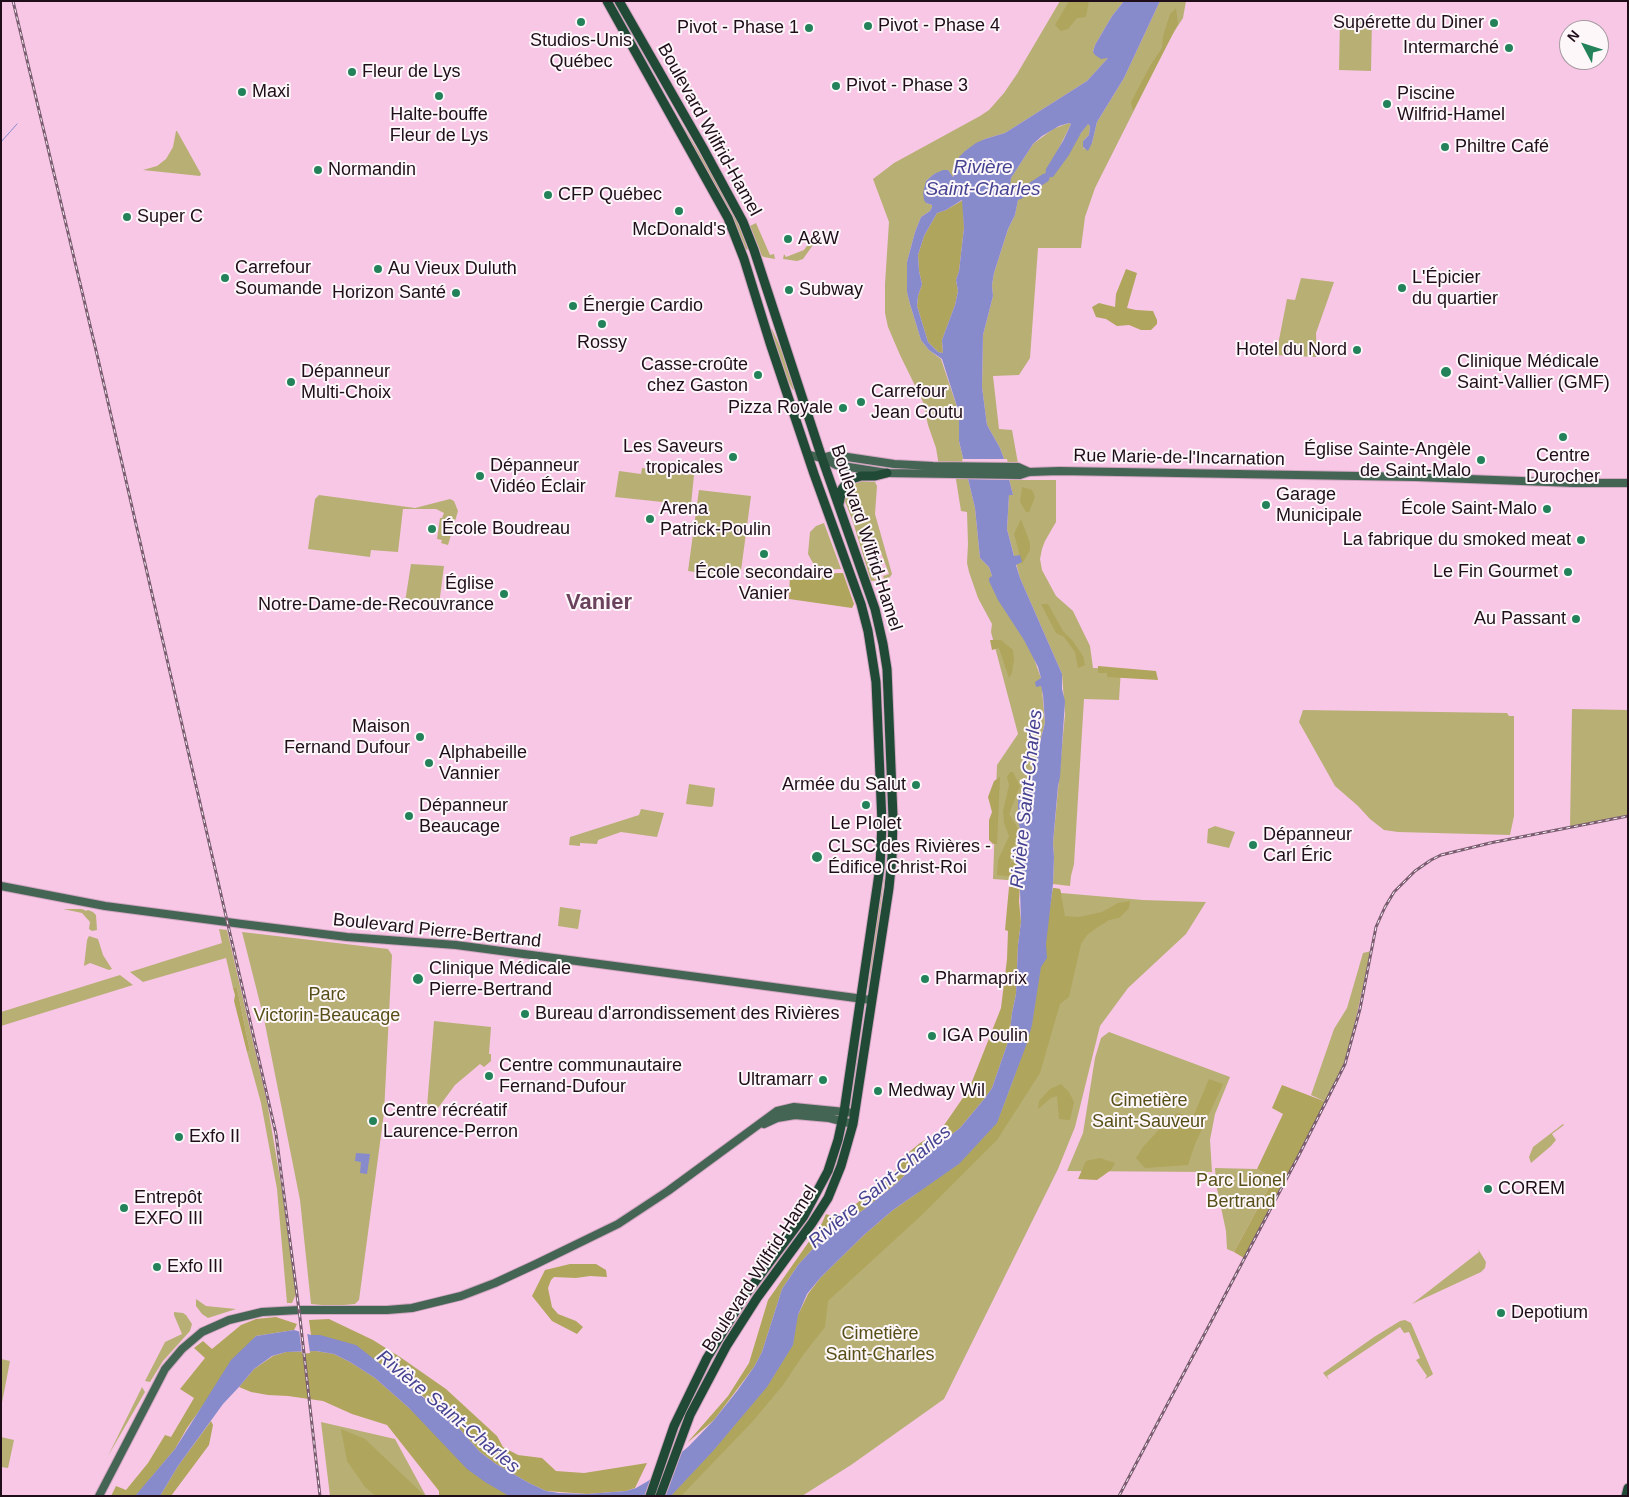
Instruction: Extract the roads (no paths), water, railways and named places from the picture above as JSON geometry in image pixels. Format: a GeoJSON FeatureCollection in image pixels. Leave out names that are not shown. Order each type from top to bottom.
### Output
{"type":"FeatureCollection","features":[{"type":"Feature","properties":{"kind":"main road","name":"Boulevard Wilfrid-Hamel"},"geometry":{"type":"LineString","coordinates":[[607,1],[728,218],[744,259],[770,343],[864,614],[876,682],[882,822],[880,867],[843,1116],[835,1152],[820,1188],[804,1216],[746,1294],[717,1340],[683,1405],[650,1496]]}},
{"type":"Feature","properties":{"kind":"main road","name":"Boulevard Wilfrid-Hamel"},"geometry":{"type":"LineString","coordinates":[[619,1],[732,199],[743,222],[877,616],[886,658],[888,682],[893,817],[889,888],[854,1124],[841,1166],[828,1198],[809,1228],[757,1298],[727,1345],[690,1415],[660,1496]]}},
{"type":"Feature","properties":{"kind":"main road","name":"Rue Marie-de-l'Incarnation"},"geometry":{"type":"LineString","coordinates":[[809,455],[822,458],[836,465],[887,473],[1018,467],[1029,472]]}},
{"type":"Feature","properties":{"kind":"main road","name":"Rue Marie-de-l'Incarnation"},"geometry":{"type":"LineString","coordinates":[[822,458],[834,455],[894,464],[1020,475],[1029,472],[1230,474],[1416,477],[1553,482],[1628,482]]}},
{"type":"Feature","properties":{"kind":"main road"},"geometry":{"type":"LineString","coordinates":[[839,504],[842,489],[850,480],[861,476],[875,476],[887,473]]}},
{"type":"Feature","properties":{"kind":"main road","name":"Boulevard Pierre-Bertrand"},"geometry":{"type":"LineString","coordinates":[[1,886],[114,907],[318,934],[456,945],[871,1000]]}},
{"type":"Feature","properties":{"kind":"main road"},"geometry":{"type":"LineString","coordinates":[[99,1496],[165,1369],[182,1349],[202,1332],[229,1320],[262,1312],[412,1308],[461,1296],[495,1284],[618,1224],[668,1191],[749,1132],[772,1120],[789,1115],[843,1116],[855,1113]]}},
{"type":"Feature","properties":{"kind":"main road"},"geometry":{"type":"LineString","coordinates":[[843,1116],[854,1124]]}},
{"type":"Feature","properties":{"kind":"main road"},"geometry":{"type":"LineString","coordinates":[[1626,1496],[1628,1488]]}},
{"type":"Feature","properties":{"kind":"water","name":"Rivière Saint-Charles"},"geometry":{"type":"Polygon","coordinates":[[[1124,1],[1160,1],[1124,78],[1097,122],[1088,151],[1083,147],[1083,141],[1089,135],[1090,126],[1088,124],[1053,177],[1045,178],[1046,169],[1071,124],[1059,126],[1033,144],[1011,178],[1010,188],[1019,195],[1015,215],[1008,229],[994,273],[993,296],[983,335],[982,387],[987,425],[1000,448],[1013,495],[1009,495],[1007,529],[1014,556],[1020,555],[1022,562],[1016,565],[1020,578],[1062,674],[1062,689],[1065,701],[1053,843],[1053,884],[1046,944],[1047,958],[1041,967],[1032,1025],[1027,1043],[997,1123],[959,1164],[893,1210],[865,1234],[821,1277],[807,1294],[798,1315],[793,1345],[767,1387],[713,1451],[671,1496],[509,1496],[467,1469],[409,1408],[375,1378],[334,1354],[316,1351],[286,1352],[272,1356],[254,1369],[223,1404],[178,1466],[160,1496],[135,1496],[175,1449],[231,1360],[256,1336],[294,1330],[356,1345],[450,1418],[480,1452],[496,1464],[546,1491],[587,1494],[626,1491],[636,1488],[648,1481],[689,1446],[714,1420],[737,1391],[762,1352],[782,1289],[798,1265],[832,1228],[862,1211],[897,1183],[926,1154],[960,1128],[992,1088],[1009,1039],[1016,994],[1021,922],[1021,872],[1027,844],[1018,821],[1018,801],[1025,791],[1031,772],[1036,769],[1037,753],[1045,723],[1043,695],[1041,686],[1036,687],[1035,682],[1041,678],[1038,667],[1024,640],[998,600],[989,581],[989,578],[992,576],[989,567],[980,558],[975,508],[959,441],[959,413],[942,359],[929,350],[921,340],[907,292],[907,262],[921,217],[930,211],[932,207],[932,205],[924,200],[923,193],[926,181],[934,174],[943,170],[948,170],[953,177],[957,171],[959,157],[976,143],[1005,133],[1087,81],[1108,58],[1101,59],[1093,52],[1112,16],[1124,1]],[[962,200],[937,213],[924,236],[918,255],[922,284],[917,306],[928,342],[938,352],[943,353],[942,340],[958,291],[956,280],[959,271],[964,228],[962,200]]]}},
{"type":"Feature","properties":{"kind":"water"},"geometry":{"type":"Polygon","coordinates":[[[356,1153],[370,1154],[367,1174],[360,1173],[361,1162],[355,1161],[356,1153]]]}},
{"type":"Feature","properties":{"kind":"waterway"},"geometry":{"type":"LineString","coordinates":[[1,142],[17,124]]}},
{"type":"Feature","properties":{"kind":"waterway"},"geometry":{"type":"LineString","coordinates":[[1019,195],[1045,178]]}},
{"type":"Feature","properties":{"kind":"railway"},"geometry":{"type":"LineString","coordinates":[[13,1],[99,363],[276,1134],[300,1318],[320,1496]]}},
{"type":"Feature","properties":{"kind":"railway"},"geometry":{"type":"LineString","coordinates":[[1119,1496],[1345,1064],[1360,1009],[1376,927],[1394,892],[1415,871],[1441,855],[1490,843],[1628,816]]}},
{"type":"Feature","properties":{"kind":"place","name":"Studios-Unis Québec"},"geometry":{"type":"Point","coordinates":[581,22]}},
{"type":"Feature","properties":{"kind":"place","name":"Supérette du Diner"},"geometry":{"type":"Point","coordinates":[1494,23]}},
{"type":"Feature","properties":{"kind":"place","name":"Pivot - Phase 4"},"geometry":{"type":"Point","coordinates":[868,26]}},
{"type":"Feature","properties":{"kind":"place","name":"Pivot - Phase 1"},"geometry":{"type":"Point","coordinates":[809,28]}},
{"type":"Feature","properties":{"kind":"place","name":"Intermarché"},"geometry":{"type":"Point","coordinates":[1509,48]}},
{"type":"Feature","properties":{"kind":"place","name":"Fleur de Lys"},"geometry":{"type":"Point","coordinates":[352,72]}},
{"type":"Feature","properties":{"kind":"place","name":"Pivot - Phase 3"},"geometry":{"type":"Point","coordinates":[836,86]}},
{"type":"Feature","properties":{"kind":"place","name":"Maxi"},"geometry":{"type":"Point","coordinates":[242,92]}},
{"type":"Feature","properties":{"kind":"place","name":"Halte-bouffe Fleur de Lys"},"geometry":{"type":"Point","coordinates":[439,96]}},
{"type":"Feature","properties":{"kind":"place","name":"Piscine Wilfrid-Hamel"},"geometry":{"type":"Point","coordinates":[1387,104]}},
{"type":"Feature","properties":{"kind":"place","name":"Philtre Café"},"geometry":{"type":"Point","coordinates":[1445,147]}},
{"type":"Feature","properties":{"kind":"place","name":"Normandin"},"geometry":{"type":"Point","coordinates":[318,170]}},
{"type":"Feature","properties":{"kind":"place","name":"CFP Québec"},"geometry":{"type":"Point","coordinates":[548,195]}},
{"type":"Feature","properties":{"kind":"place","name":"McDonald's"},"geometry":{"type":"Point","coordinates":[679,211]}},
{"type":"Feature","properties":{"kind":"place","name":"Super C"},"geometry":{"type":"Point","coordinates":[127,217]}},
{"type":"Feature","properties":{"kind":"place","name":"A&W"},"geometry":{"type":"Point","coordinates":[788,239]}},
{"type":"Feature","properties":{"kind":"place","name":"Au Vieux Duluth"},"geometry":{"type":"Point","coordinates":[378,269]}},
{"type":"Feature","properties":{"kind":"place","name":"Carrefour Soumande"},"geometry":{"type":"Point","coordinates":[225,278]}},
{"type":"Feature","properties":{"kind":"place","name":"L'Épicier du quartier"},"geometry":{"type":"Point","coordinates":[1402,288]}},
{"type":"Feature","properties":{"kind":"place","name":"Subway"},"geometry":{"type":"Point","coordinates":[789,290]}},
{"type":"Feature","properties":{"kind":"place","name":"Horizon Santé"},"geometry":{"type":"Point","coordinates":[456,293]}},
{"type":"Feature","properties":{"kind":"place","name":"Énergie Cardio"},"geometry":{"type":"Point","coordinates":[573,306]}},
{"type":"Feature","properties":{"kind":"place","name":"Rossy"},"geometry":{"type":"Point","coordinates":[602,324]}},
{"type":"Feature","properties":{"kind":"place","name":"Hotel du Nord"},"geometry":{"type":"Point","coordinates":[1357,350]}},
{"type":"Feature","properties":{"kind":"place","name":"Clinique Médicale Saint-Vallier (GMF)"},"geometry":{"type":"Point","coordinates":[1446,372]}},
{"type":"Feature","properties":{"kind":"place","name":"Casse-croûte chez Gaston"},"geometry":{"type":"Point","coordinates":[758,375]}},
{"type":"Feature","properties":{"kind":"place","name":"Dépanneur Multi-Choix"},"geometry":{"type":"Point","coordinates":[291,382]}},
{"type":"Feature","properties":{"kind":"place","name":"Carrefour Jean Coutu"},"geometry":{"type":"Point","coordinates":[861,402]}},
{"type":"Feature","properties":{"kind":"place","name":"Pizza Royale"},"geometry":{"type":"Point","coordinates":[843,408]}},
{"type":"Feature","properties":{"kind":"place","name":"Centre Durocher"},"geometry":{"type":"Point","coordinates":[1563,437]}},
{"type":"Feature","properties":{"kind":"place","name":"Les Saveurs tropicales"},"geometry":{"type":"Point","coordinates":[733,457]}},
{"type":"Feature","properties":{"kind":"place","name":"Église Sainte-Angèle de Saint-Malo"},"geometry":{"type":"Point","coordinates":[1481,460]}},
{"type":"Feature","properties":{"kind":"place","name":"Dépanneur Vidéo Éclair"},"geometry":{"type":"Point","coordinates":[480,476]}},
{"type":"Feature","properties":{"kind":"place","name":"Garage Municipale"},"geometry":{"type":"Point","coordinates":[1266,505]}},
{"type":"Feature","properties":{"kind":"place","name":"École Saint-Malo"},"geometry":{"type":"Point","coordinates":[1547,509]}},
{"type":"Feature","properties":{"kind":"place","name":"Arena Patrick-Poulin"},"geometry":{"type":"Point","coordinates":[650,519]}},
{"type":"Feature","properties":{"kind":"place","name":"École Boudreau"},"geometry":{"type":"Point","coordinates":[432,529]}},
{"type":"Feature","properties":{"kind":"place","name":"La fabrique du smoked meat"},"geometry":{"type":"Point","coordinates":[1581,540]}},
{"type":"Feature","properties":{"kind":"place","name":"École secondaire Vanier"},"geometry":{"type":"Point","coordinates":[764,554]}},
{"type":"Feature","properties":{"kind":"place","name":"Le Fin Gourmet"},"geometry":{"type":"Point","coordinates":[1568,572]}},
{"type":"Feature","properties":{"kind":"place","name":"Église Notre-Dame-de-Recouvrance"},"geometry":{"type":"Point","coordinates":[504,594]}},
{"type":"Feature","properties":{"kind":"place","name":"Au Passant"},"geometry":{"type":"Point","coordinates":[1576,619]}},
{"type":"Feature","properties":{"kind":"place","name":"Maison Fernand Dufour"},"geometry":{"type":"Point","coordinates":[420,737]}},
{"type":"Feature","properties":{"kind":"place","name":"Alphabeille Vannier"},"geometry":{"type":"Point","coordinates":[429,763]}},
{"type":"Feature","properties":{"kind":"place","name":"Armée du Salut"},"geometry":{"type":"Point","coordinates":[916,785]}},
{"type":"Feature","properties":{"kind":"place","name":"Le PIolet"},"geometry":{"type":"Point","coordinates":[866,805]}},
{"type":"Feature","properties":{"kind":"place","name":"Dépanneur Beaucage"},"geometry":{"type":"Point","coordinates":[409,816]}},
{"type":"Feature","properties":{"kind":"place","name":"Dépanneur Carl Éric"},"geometry":{"type":"Point","coordinates":[1253,845]}},
{"type":"Feature","properties":{"kind":"place","name":"CLSC des Rivières - Édifice Christ-Roi"},"geometry":{"type":"Point","coordinates":[817,857]}},
{"type":"Feature","properties":{"kind":"place","name":"Clinique Médicale Pierre-Bertrand"},"geometry":{"type":"Point","coordinates":[418,979]}},
{"type":"Feature","properties":{"kind":"place","name":"Pharmaprix"},"geometry":{"type":"Point","coordinates":[925,979]}},
{"type":"Feature","properties":{"kind":"place","name":"Bureau d'arrondissement des Rivières"},"geometry":{"type":"Point","coordinates":[525,1014]}},
{"type":"Feature","properties":{"kind":"place","name":"IGA Poulin"},"geometry":{"type":"Point","coordinates":[932,1036]}},
{"type":"Feature","properties":{"kind":"place","name":"Centre communautaire Fernand-Dufour"},"geometry":{"type":"Point","coordinates":[489,1076]}},
{"type":"Feature","properties":{"kind":"place","name":"Ultramarr"},"geometry":{"type":"Point","coordinates":[823,1080]}},
{"type":"Feature","properties":{"kind":"place","name":"Medway Wil"},"geometry":{"type":"Point","coordinates":[878,1091]}},
{"type":"Feature","properties":{"kind":"place","name":"Centre récréatif Laurence-Perron"},"geometry":{"type":"Point","coordinates":[373,1121]}},
{"type":"Feature","properties":{"kind":"place","name":"Exfo II"},"geometry":{"type":"Point","coordinates":[179,1137]}},
{"type":"Feature","properties":{"kind":"place","name":"COREM"},"geometry":{"type":"Point","coordinates":[1488,1189]}},
{"type":"Feature","properties":{"kind":"place","name":"Entrepôt EXFO III"},"geometry":{"type":"Point","coordinates":[124,1208]}},
{"type":"Feature","properties":{"kind":"place","name":"Exfo III"},"geometry":{"type":"Point","coordinates":[157,1267]}},
{"type":"Feature","properties":{"kind":"place","name":"Depotium"},"geometry":{"type":"Point","coordinates":[1501,1313]}},
{"type":"Feature","properties":{"kind":"district","name":"Vanier"},"geometry":{"type":"Point","coordinates":[599,603]}},
{"type":"Feature","properties":{"kind":"park label","name":"Parc Victorin-Beaucage"},"geometry":{"type":"Point","coordinates":[327,1005]}},
{"type":"Feature","properties":{"kind":"park label","name":"Cimetière Saint-Sauveur"},"geometry":{"type":"Point","coordinates":[1149,1111]}},
{"type":"Feature","properties":{"kind":"park label","name":"Parc Lionel Bertrand"},"geometry":{"type":"Point","coordinates":[1241,1191]}},
{"type":"Feature","properties":{"kind":"park label","name":"Cimetière Saint-Charles"},"geometry":{"type":"Point","coordinates":[880,1344]}}]}
